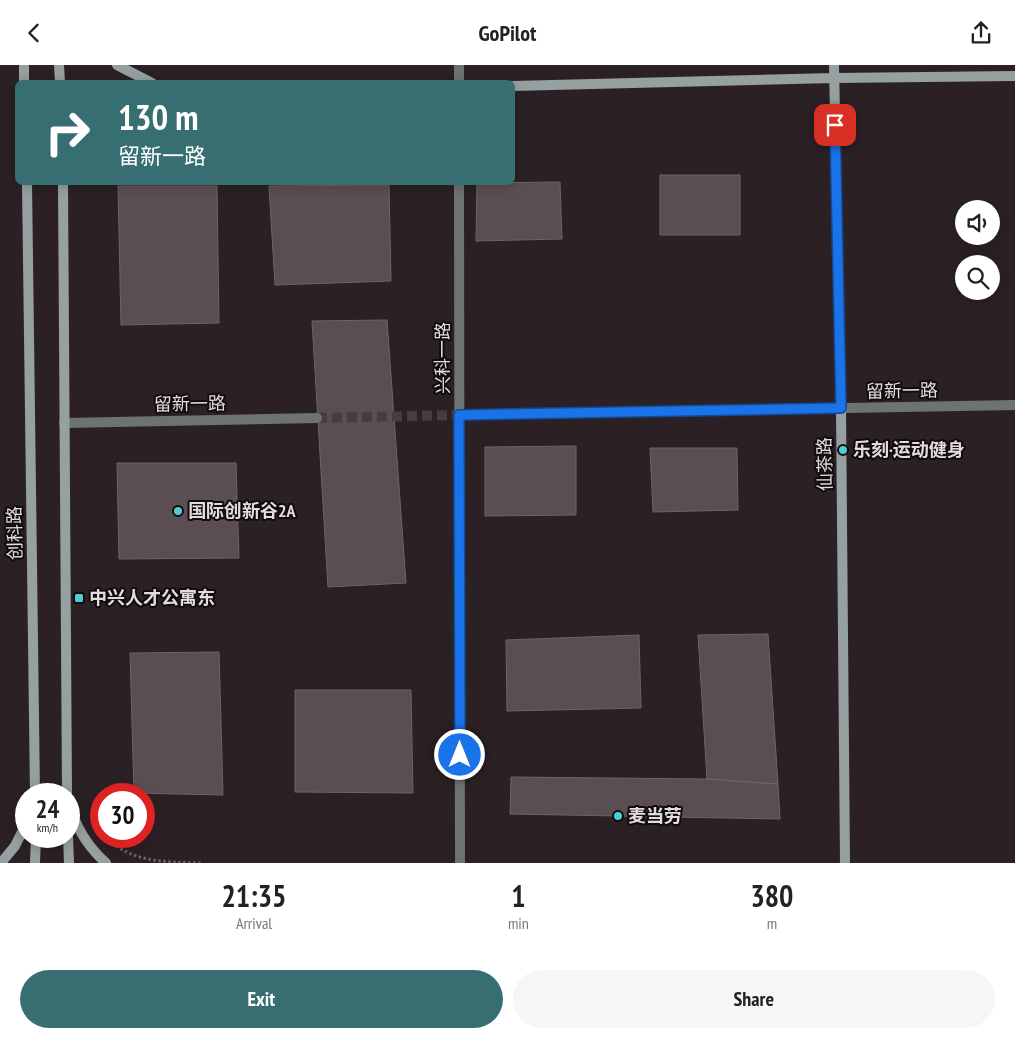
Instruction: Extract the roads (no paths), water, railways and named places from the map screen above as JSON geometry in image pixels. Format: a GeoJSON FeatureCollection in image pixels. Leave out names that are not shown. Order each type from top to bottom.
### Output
{"type":"FeatureCollection","features":[{"type":"Feature","properties":{"kind":"main road"},"geometry":{"type":"LineString","coordinates":[[24,65],[24,80]]}},
{"type":"Feature","properties":{"kind":"main road"},"geometry":{"type":"LineString","coordinates":[[59,65],[60,80]]}},
{"type":"Feature","properties":{"kind":"main road"},"geometry":{"type":"LineString","coordinates":[[117,65],[146,80]]}},
{"type":"Feature","properties":{"kind":"main road","name":"仙茶路"},"geometry":{"type":"LineString","coordinates":[[834,65],[841,408],[845,863]]}},
{"type":"Feature","properties":{"kind":"main road"},"geometry":{"type":"LineString","coordinates":[[515,86],[834,78],[1015,76]]}},
{"type":"Feature","properties":{"kind":"main road","name":"创科路"},"geometry":{"type":"LineString","coordinates":[[27,185],[35,783]]}},
{"type":"Feature","properties":{"kind":"main road"},"geometry":{"type":"LineString","coordinates":[[64,185],[67,783]]}},
{"type":"Feature","properties":{"kind":"main road"},"geometry":{"type":"LineString","coordinates":[[64,208],[71,185]]}},
{"type":"Feature","properties":{"kind":"main road"},"geometry":{"type":"LineString","coordinates":[[80,830],[96,854],[106,863]]}},
{"type":"Feature","properties":{"kind":"main road"},"geometry":{"type":"LineString","coordinates":[[1,863],[15,846]]}},
{"type":"Feature","properties":{"kind":"main road"},"geometry":{"type":"LineString","coordinates":[[36,848],[36,863]]}},
{"type":"Feature","properties":{"kind":"main road"},"geometry":{"type":"LineString","coordinates":[[68,848],[69,863]]}},
{"type":"Feature","properties":{"kind":"street"},"geometry":{"type":"LineString","coordinates":[[459,65],[459,80]]}},
{"type":"Feature","properties":{"kind":"street","name":"兴科一路"},"geometry":{"type":"LineString","coordinates":[[459,185],[460,863]]}},
{"type":"Feature","properties":{"kind":"street","name":"留新一路"},"geometry":{"type":"LineString","coordinates":[[459,415],[1015,405]]}},
{"type":"Feature","properties":{"kind":"street","name":"留新一路"},"geometry":{"type":"LineString","coordinates":[[64,423],[317,418]]}},
{"type":"Feature","properties":{"kind":"tunnel"},"geometry":{"type":"LineString","coordinates":[[317,418],[459,415]]}},
{"type":"Feature","properties":{"kind":"place","name":"乐刻·运动健身"},"geometry":{"type":"Point","coordinates":[843,450]}},
{"type":"Feature","properties":{"kind":"place","name":"国际创新谷2A"},"geometry":{"type":"Point","coordinates":[178,511]}},
{"type":"Feature","properties":{"kind":"place","name":"中兴人才公寓东"},"geometry":{"type":"Point","coordinates":[79,598]}},
{"type":"Feature","properties":{"kind":"place","name":"麦当劳"},"geometry":{"type":"Point","coordinates":[618,816]}}]}
